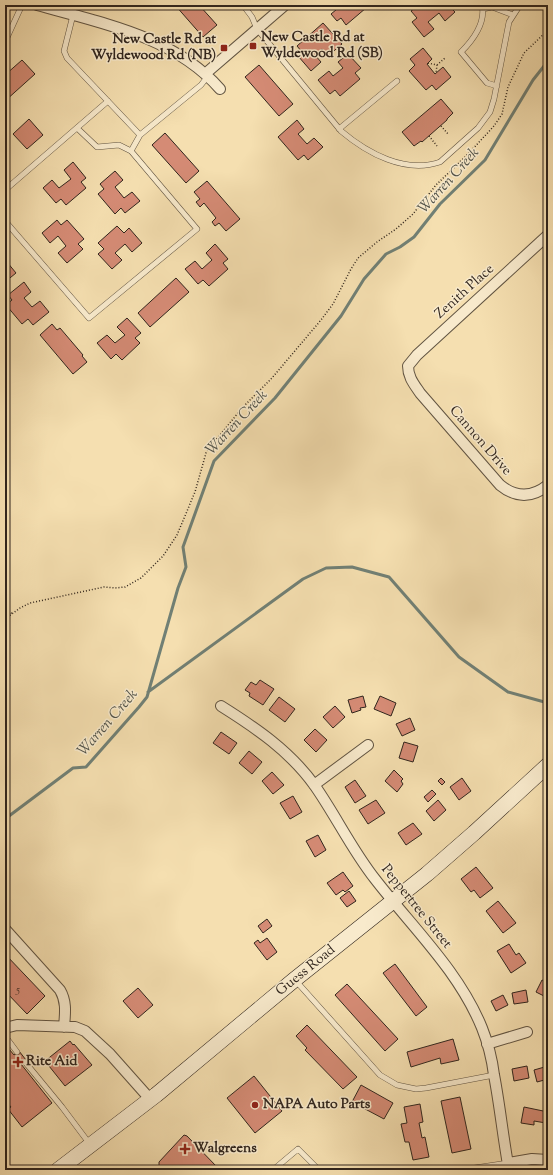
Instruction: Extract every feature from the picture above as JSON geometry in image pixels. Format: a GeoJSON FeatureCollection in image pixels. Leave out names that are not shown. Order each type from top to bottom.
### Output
{"type":"FeatureCollection","features":[{"type":"Feature","properties":{"kind":"main road","name":"Guess Road"},"geometry":{"type":"LineString","coordinates":[[58,1170],[150,1099],[294,980],[394,901],[474,833],[548,765]]}},
{"type":"Feature","properties":{"kind":"street"},"geometry":{"type":"LineString","coordinates":[[37,5],[155,41],[189,61],[207,75],[220,89]]}},
{"type":"Feature","properties":{"kind":"street"},"geometry":{"type":"LineString","coordinates":[[207,75],[285,5]]}},
{"type":"Feature","properties":{"kind":"street","name":"Zenith Place"},"geometry":{"type":"LineString","coordinates":[[408,373],[408,366],[417,354],[548,235]]}},
{"type":"Feature","properties":{"kind":"street","name":"Cannon Drive"},"geometry":{"type":"LineString","coordinates":[[408,373],[420,393],[500,485],[513,493],[527,495],[540,491],[548,486]]}},
{"type":"Feature","properties":{"kind":"street","name":"Peppertree Street"},"geometry":{"type":"LineString","coordinates":[[221,706],[268,737],[286,754],[314,785],[363,863],[461,987],[483,1029],[487,1044],[494,1075],[508,1167]]}},
{"type":"Feature","properties":{"kind":"street"},"geometry":{"type":"LineString","coordinates":[[314,785],[368,745]]}},
{"type":"Feature","properties":{"kind":"street"},"geometry":{"type":"LineString","coordinates":[[5,929],[60,990],[64,998],[65,1006],[64,1027]]}},
{"type":"Feature","properties":{"kind":"street"},"geometry":{"type":"LineString","coordinates":[[5,1028],[17,1024],[80,1029],[110,1054],[150,1099]]}},
{"type":"Feature","properties":{"kind":"street"},"geometry":{"type":"LineString","coordinates":[[487,1044],[526,1032]]}},
{"type":"Feature","properties":{"kind":"street"},"geometry":{"type":"LineString","coordinates":[[508,1167],[532,1160],[548,1160]]}},
{"type":"Feature","properties":{"kind":"lane"},"geometry":{"type":"LineString","coordinates":[[5,42],[22,5]]}},
{"type":"Feature","properties":{"kind":"lane"},"geometry":{"type":"LineString","coordinates":[[243,5],[252,17],[257,29],[339,129],[352,140],[392,161],[417,166],[440,162],[485,120],[490,112],[497,86],[509,22],[520,5]]}},
{"type":"Feature","properties":{"kind":"lane"},"geometry":{"type":"LineString","coordinates":[[497,86],[487,82],[461,52],[471,41],[480,25],[483,7],[492,7],[513,15]]}},
{"type":"Feature","properties":{"kind":"lane"},"geometry":{"type":"LineString","coordinates":[[73,16],[64,51],[67,58],[140,135]]}},
{"type":"Feature","properties":{"kind":"lane"},"geometry":{"type":"LineString","coordinates":[[131,151],[140,135],[201,85],[207,75]]}},
{"type":"Feature","properties":{"kind":"lane"},"geometry":{"type":"LineString","coordinates":[[339,129],[397,81]]}},
{"type":"Feature","properties":{"kind":"lane"},"geometry":{"type":"LineString","coordinates":[[5,190],[108,101]]}},
{"type":"Feature","properties":{"kind":"lane"},"geometry":{"type":"LineString","coordinates":[[5,221],[89,318],[197,229],[131,151],[119,145],[97,147],[77,128]]}},
{"type":"Feature","properties":{"kind":"lane"},"geometry":{"type":"LineString","coordinates":[[294,980],[380,1075],[397,1086],[406,1088],[426,1088],[494,1075]]}},
{"type":"Feature","properties":{"kind":"lane"},"geometry":{"type":"LineString","coordinates":[[5,1036],[17,1052]]}},
{"type":"Feature","properties":{"kind":"lane"},"geometry":{"type":"LineString","coordinates":[[25,1062],[62,1107],[91,1146]]}},
{"type":"Feature","properties":{"kind":"lane"},"geometry":{"type":"LineString","coordinates":[[273,1170],[298,1148],[319,1170]]}},
{"type":"Feature","properties":{"kind":"lane"},"geometry":{"type":"LineString","coordinates":[[461,1170],[508,1167]]}},
{"type":"Feature","properties":{"kind":"path"},"geometry":{"type":"LineString","coordinates":[[5,619],[30,603],[104,587],[125,587],[141,578],[163,556],[172,543],[194,492],[206,453],[243,407],[272,378],[321,320],[333,304],[358,258],[413,214],[436,185],[494,126],[502,114],[508,87],[524,53],[548,30]]}},
{"type":"Feature","properties":{"kind":"path"},"geometry":{"type":"LineString","coordinates":[[436,73],[437,65],[445,58]]}},
{"type":"Feature","properties":{"kind":"path"},"geometry":{"type":"LineString","coordinates":[[428,63],[437,65]]}},
{"type":"Feature","properties":{"kind":"path"},"geometry":{"type":"LineString","coordinates":[[441,126],[449,135]]}},
{"type":"Feature","properties":{"kind":"path"},"geometry":{"type":"LineString","coordinates":[[429,136],[437,146]]}},
{"type":"Feature","properties":{"kind":"path"},"geometry":{"type":"LineString","coordinates":[[5,606],[12,614]]}},
{"type":"Feature","properties":{"kind":"building"},"geometry":{"type":"Polygon","coordinates":[[[175,5],[199,5],[217,25],[203,37],[175,5]]]}},
{"type":"Feature","properties":{"kind":"building"},"geometry":{"type":"Polygon","coordinates":[[[342,5],[363,5],[366,8],[346,25],[341,18],[337,21],[331,14],[342,5]]]}},
{"type":"Feature","properties":{"kind":"building"},"geometry":{"type":"Polygon","coordinates":[[[419,5],[448,5],[455,12],[445,21],[439,13],[428,22],[434,29],[424,37],[412,22],[417,18],[411,11],[419,5]]]}},
{"type":"Feature","properties":{"kind":"building"},"geometry":{"type":"Polygon","coordinates":[[[323,23],[342,44],[328,56],[322,49],[315,55],[321,62],[311,71],[298,56],[302,52],[297,46],[323,23]]]}},
{"type":"Feature","properties":{"kind":"building"},"geometry":{"type":"Polygon","coordinates":[[[423,48],[432,59],[427,64],[435,74],[443,67],[451,77],[436,90],[432,85],[426,90],[409,71],[415,65],[410,59],[423,48]]]}},
{"type":"Feature","properties":{"kind":"building"},"geometry":{"type":"Polygon","coordinates":[[[348,54],[361,68],[355,73],[360,79],[340,96],[335,90],[330,94],[318,80],[329,71],[333,76],[343,68],[338,62],[348,54]]]}},
{"type":"Feature","properties":{"kind":"building"},"geometry":{"type":"Polygon","coordinates":[[[22,60],[35,74],[5,101],[5,75],[22,60]]]}},
{"type":"Feature","properties":{"kind":"building"},"geometry":{"type":"Polygon","coordinates":[[[259,65],[293,104],[279,116],[245,77],[259,65]]]}},
{"type":"Feature","properties":{"kind":"building"},"geometry":{"type":"Polygon","coordinates":[[[441,99],[453,113],[422,142],[421,141],[414,146],[402,132],[441,99]]]}},
{"type":"Feature","properties":{"kind":"building"},"geometry":{"type":"Polygon","coordinates":[[[29,119],[43,135],[27,149],[13,134],[29,119]]]}},
{"type":"Feature","properties":{"kind":"building"},"geometry":{"type":"Polygon","coordinates":[[[297,120],[304,129],[298,134],[307,144],[314,138],[323,147],[308,160],[304,155],[298,160],[278,137],[297,120]]]}},
{"type":"Feature","properties":{"kind":"building"},"geometry":{"type":"Polygon","coordinates":[[[165,133],[199,171],[186,183],[152,145],[165,133]]]}},
{"type":"Feature","properties":{"kind":"building"},"geometry":{"type":"Polygon","coordinates":[[[73,162],[86,178],[81,182],[86,188],[66,205],[61,199],[56,203],[43,188],[52,180],[59,188],[71,179],[64,170],[73,162]]]}},
{"type":"Feature","properties":{"kind":"building"},"geometry":{"type":"Polygon","coordinates":[[[115,171],[123,180],[115,187],[124,198],[132,192],[140,201],[125,213],[121,208],[115,214],[98,194],[104,189],[100,184],[115,171]]]}},
{"type":"Feature","properties":{"kind":"building"},"geometry":{"type":"Polygon","coordinates":[[[207,181],[240,219],[226,231],[219,223],[215,226],[212,222],[216,218],[204,203],[200,207],[196,202],[200,199],[194,192],[207,181]]]}},
{"type":"Feature","properties":{"kind":"building"},"geometry":{"type":"Polygon","coordinates":[[[57,220],[61,225],[67,220],[84,239],[78,244],[83,249],[67,263],[58,253],[66,246],[58,236],[50,243],[42,233],[57,220]]]}},
{"type":"Feature","properties":{"kind":"building"},"geometry":{"type":"Polygon","coordinates":[[[117,226],[124,233],[129,228],[142,243],[132,252],[125,244],[115,253],[122,260],[112,269],[98,254],[104,249],[98,243],[117,226]]]}},
{"type":"Feature","properties":{"kind":"building"},"geometry":{"type":"Polygon","coordinates":[[[215,244],[228,259],[223,263],[228,269],[209,286],[203,280],[198,284],[185,269],[195,261],[202,269],[212,260],[206,253],[215,244]]]}},
{"type":"Feature","properties":{"kind":"building"},"geometry":{"type":"Polygon","coordinates":[[[7,262],[16,273],[5,282],[5,264],[7,262]]]}},
{"type":"Feature","properties":{"kind":"building"},"geometry":{"type":"Polygon","coordinates":[[[176,278],[189,292],[150,327],[138,313],[176,278]]]}},
{"type":"Feature","properties":{"kind":"building"},"geometry":{"type":"Polygon","coordinates":[[[24,282],[31,292],[24,298],[32,307],[40,301],[49,312],[33,325],[28,319],[22,324],[6,305],[12,300],[8,295],[24,282]]]}},
{"type":"Feature","properties":{"kind":"building"},"geometry":{"type":"Polygon","coordinates":[[[127,318],[141,333],[135,338],[140,343],[122,360],[116,354],[111,359],[97,343],[107,335],[115,343],[125,335],[117,327],[127,318]]]}},
{"type":"Feature","properties":{"kind":"building"},"geometry":{"type":"Polygon","coordinates":[[[52,324],[57,330],[60,328],[83,355],[82,356],[87,362],[73,374],[40,335],[52,324]]]}},
{"type":"Feature","properties":{"kind":"building"},"geometry":{"type":"Polygon","coordinates":[[[260,680],[274,689],[263,705],[249,696],[250,693],[245,690],[251,682],[256,685],[260,680]]]}},
{"type":"Feature","properties":{"kind":"building"},"geometry":{"type":"Polygon","coordinates":[[[363,696],[366,707],[360,708],[361,710],[352,713],[348,700],[363,696]]]}},
{"type":"Feature","properties":{"kind":"building"},"geometry":{"type":"Polygon","coordinates":[[[380,696],[396,703],[391,716],[374,709],[380,696]]]}},
{"type":"Feature","properties":{"kind":"building"},"geometry":{"type":"Polygon","coordinates":[[[279,697],[295,709],[285,722],[269,710],[279,697]]]}},
{"type":"Feature","properties":{"kind":"building"},"geometry":{"type":"Polygon","coordinates":[[[335,706],[345,717],[333,728],[323,717],[335,706]]]}},
{"type":"Feature","properties":{"kind":"building"},"geometry":{"type":"Polygon","coordinates":[[[410,718],[415,730],[402,736],[396,724],[410,718]]]}},
{"type":"Feature","properties":{"kind":"building"},"geometry":{"type":"Polygon","coordinates":[[[315,729],[327,740],[316,752],[304,740],[315,729]]]}},
{"type":"Feature","properties":{"kind":"building"},"geometry":{"type":"Polygon","coordinates":[[[221,732],[237,743],[229,754],[213,743],[221,732]]]}},
{"type":"Feature","properties":{"kind":"building"},"geometry":{"type":"Polygon","coordinates":[[[404,742],[418,746],[413,762],[399,758],[404,742]]]}},
{"type":"Feature","properties":{"kind":"building"},"geometry":{"type":"Polygon","coordinates":[[[249,751],[262,762],[252,774],[239,763],[249,751]]]}},
{"type":"Feature","properties":{"kind":"building"},"geometry":{"type":"Polygon","coordinates":[[[394,770],[403,779],[401,781],[403,784],[397,792],[385,781],[394,770]]]}},
{"type":"Feature","properties":{"kind":"building"},"geometry":{"type":"Polygon","coordinates":[[[272,772],[284,785],[273,794],[262,781],[272,772]]]}},
{"type":"Feature","properties":{"kind":"building"},"geometry":{"type":"Polygon","coordinates":[[[441,778],[445,782],[442,785],[438,781],[441,778]]]}},
{"type":"Feature","properties":{"kind":"building"},"geometry":{"type":"Polygon","coordinates":[[[462,778],[471,791],[459,800],[450,787],[462,778]]]}},
{"type":"Feature","properties":{"kind":"building"},"geometry":{"type":"Polygon","coordinates":[[[355,780],[366,796],[355,803],[345,787],[355,780]]]}},
{"type":"Feature","properties":{"kind":"building"},"geometry":{"type":"Polygon","coordinates":[[[432,790],[436,794],[428,802],[424,797],[432,790]]]}},
{"type":"Feature","properties":{"kind":"building"},"geometry":{"type":"Polygon","coordinates":[[[293,796],[302,812],[290,819],[280,803],[293,796]]]}},
{"type":"Feature","properties":{"kind":"building"},"geometry":{"type":"Polygon","coordinates":[[[376,800],[385,813],[368,824],[359,810],[376,800]]]}},
{"type":"Feature","properties":{"kind":"building"},"geometry":{"type":"Polygon","coordinates":[[[438,800],[446,810],[434,821],[426,811],[438,800]]]}},
{"type":"Feature","properties":{"kind":"building"},"geometry":{"type":"Polygon","coordinates":[[[413,823],[422,834],[406,845],[398,833],[413,823]]]}},
{"type":"Feature","properties":{"kind":"building"},"geometry":{"type":"Polygon","coordinates":[[[318,835],[326,850],[315,857],[306,841],[318,835]]]}},
{"type":"Feature","properties":{"kind":"building"},"geometry":{"type":"Polygon","coordinates":[[[476,867],[493,888],[480,898],[474,890],[471,892],[461,879],[476,867]]]}},
{"type":"Feature","properties":{"kind":"building"},"geometry":{"type":"Polygon","coordinates":[[[343,872],[353,886],[345,892],[343,890],[336,895],[327,883],[343,872]]]}},
{"type":"Feature","properties":{"kind":"building"},"geometry":{"type":"Polygon","coordinates":[[[349,891],[356,901],[347,907],[340,898],[349,891]]]}},
{"type":"Feature","properties":{"kind":"building"},"geometry":{"type":"Polygon","coordinates":[[[498,901],[516,923],[503,933],[486,911],[498,901]]]}},
{"type":"Feature","properties":{"kind":"building"},"geometry":{"type":"Polygon","coordinates":[[[267,919],[272,926],[263,933],[258,926],[267,919]]]}},
{"type":"Feature","properties":{"kind":"building"},"geometry":{"type":"Polygon","coordinates":[[[267,938],[277,952],[267,960],[254,943],[258,940],[260,943],[267,938]]]}},
{"type":"Feature","properties":{"kind":"building"},"geometry":{"type":"Polygon","coordinates":[[[509,944],[516,955],[519,953],[526,963],[511,973],[497,951],[509,944]]]}},
{"type":"Feature","properties":{"kind":"building"},"geometry":{"type":"Polygon","coordinates":[[[5,954],[45,996],[27,1014],[5,991],[5,954]]]}},
{"type":"Feature","properties":{"kind":"building"},"geometry":{"type":"Polygon","coordinates":[[[395,964],[427,1007],[416,1016],[383,973],[395,964]]]}},
{"type":"Feature","properties":{"kind":"building"},"geometry":{"type":"Polygon","coordinates":[[[542,980],[548,982],[548,998],[536,992],[542,980]]]}},
{"type":"Feature","properties":{"kind":"building"},"geometry":{"type":"Polygon","coordinates":[[[347,984],[398,1039],[385,1051],[335,995],[347,984]]]}},
{"type":"Feature","properties":{"kind":"building"},"geometry":{"type":"Polygon","coordinates":[[[138,988],[153,1005],[138,1018],[123,1001],[138,988]]]}},
{"type":"Feature","properties":{"kind":"building"},"geometry":{"type":"Polygon","coordinates":[[[526,990],[528,1002],[514,1004],[512,993],[526,990]]]}},
{"type":"Feature","properties":{"kind":"building"},"geometry":{"type":"Polygon","coordinates":[[[503,995],[508,1005],[496,1011],[491,1001],[503,995]]]}},
{"type":"Feature","properties":{"kind":"building"},"geometry":{"type":"Polygon","coordinates":[[[307,1025],[357,1077],[343,1089],[305,1050],[307,1048],[296,1036],[307,1025]]]}},
{"type":"Feature","properties":{"kind":"building"},"geometry":{"type":"Polygon","coordinates":[[[453,1039],[459,1060],[441,1064],[440,1058],[411,1067],[407,1052],[453,1039]]]}},
{"type":"Feature","properties":{"kind":"building"},"geometry":{"type":"Polygon","coordinates":[[[70,1041],[92,1065],[65,1086],[45,1061],[70,1041]]]}},
{"type":"Feature","properties":{"kind":"building","name":"Rite Aid"},"geometry":{"type":"Polygon","coordinates":[[[9,1049],[14,1055],[19,1051],[26,1060],[21,1064],[52,1103],[22,1127],[8,1109],[11,1107],[5,1100],[5,1052],[9,1049]]]}},
{"type":"Feature","properties":{"kind":"building"},"geometry":{"type":"Polygon","coordinates":[[[527,1066],[529,1078],[514,1081],[512,1069],[527,1066]]]}},
{"type":"Feature","properties":{"kind":"building"},"geometry":{"type":"Polygon","coordinates":[[[548,1066],[548,1079],[537,1082],[534,1070],[548,1066]]]}},
{"type":"Feature","properties":{"kind":"building","name":"NAPA Auto Parts"},"geometry":{"type":"Polygon","coordinates":[[[254,1076],[282,1111],[255,1133],[227,1098],[254,1076]]]}},
{"type":"Feature","properties":{"kind":"building"},"geometry":{"type":"Polygon","coordinates":[[[361,1085],[393,1103],[384,1119],[352,1102],[361,1085]]]}},
{"type":"Feature","properties":{"kind":"building"},"geometry":{"type":"Polygon","coordinates":[[[460,1097],[471,1149],[452,1153],[441,1101],[460,1097]]]}},
{"type":"Feature","properties":{"kind":"building"},"geometry":{"type":"Polygon","coordinates":[[[420,1104],[423,1122],[419,1123],[422,1138],[425,1137],[429,1157],[413,1160],[409,1142],[405,1142],[401,1124],[407,1123],[404,1107],[420,1104]]]}},
{"type":"Feature","properties":{"kind":"building"},"geometry":{"type":"Polygon","coordinates":[[[524,1107],[548,1112],[546,1123],[534,1121],[534,1125],[521,1123],[524,1107]]]}},
{"type":"Feature","properties":{"kind":"building","name":"Walgreens"},"geometry":{"type":"Polygon","coordinates":[[[184,1135],[187,1136],[217,1167],[214,1170],[159,1170],[159,1162],[184,1135]]]}},
{"type":"Feature","properties":{"kind":"waterway","name":"Warren Creek"},"geometry":{"type":"LineString","coordinates":[[5,819],[73,768],[86,767],[147,697],[178,588],[186,567],[183,547],[214,461],[275,398],[341,316],[364,279],[386,254],[400,247],[414,237],[440,204],[485,160],[533,80],[548,61]]}},
{"type":"Feature","properties":{"kind":"waterway"},"geometry":{"type":"LineString","coordinates":[[148,692],[303,579],[326,568],[352,567],[389,577],[459,657],[508,692],[548,703]]}},
{"type":"Feature","properties":{"kind":"place","name":"New Castle Rd at Wyldewood Rd (SB)"},"geometry":{"type":"Point","coordinates":[253,46]}},
{"type":"Feature","properties":{"kind":"place","name":"New Castle Rd at Wyldewood Rd (NB)"},"geometry":{"type":"Point","coordinates":[224,48]}},
{"type":"Feature","properties":{"kind":"place","name":"Rite Aid"},"geometry":{"type":"Point","coordinates":[18,1062]}},
{"type":"Feature","properties":{"kind":"place","name":"NAPA Auto Parts"},"geometry":{"type":"Point","coordinates":[255,1105]}},
{"type":"Feature","properties":{"kind":"place","name":"Walgreens"},"geometry":{"type":"Point","coordinates":[185,1149]}}]}
